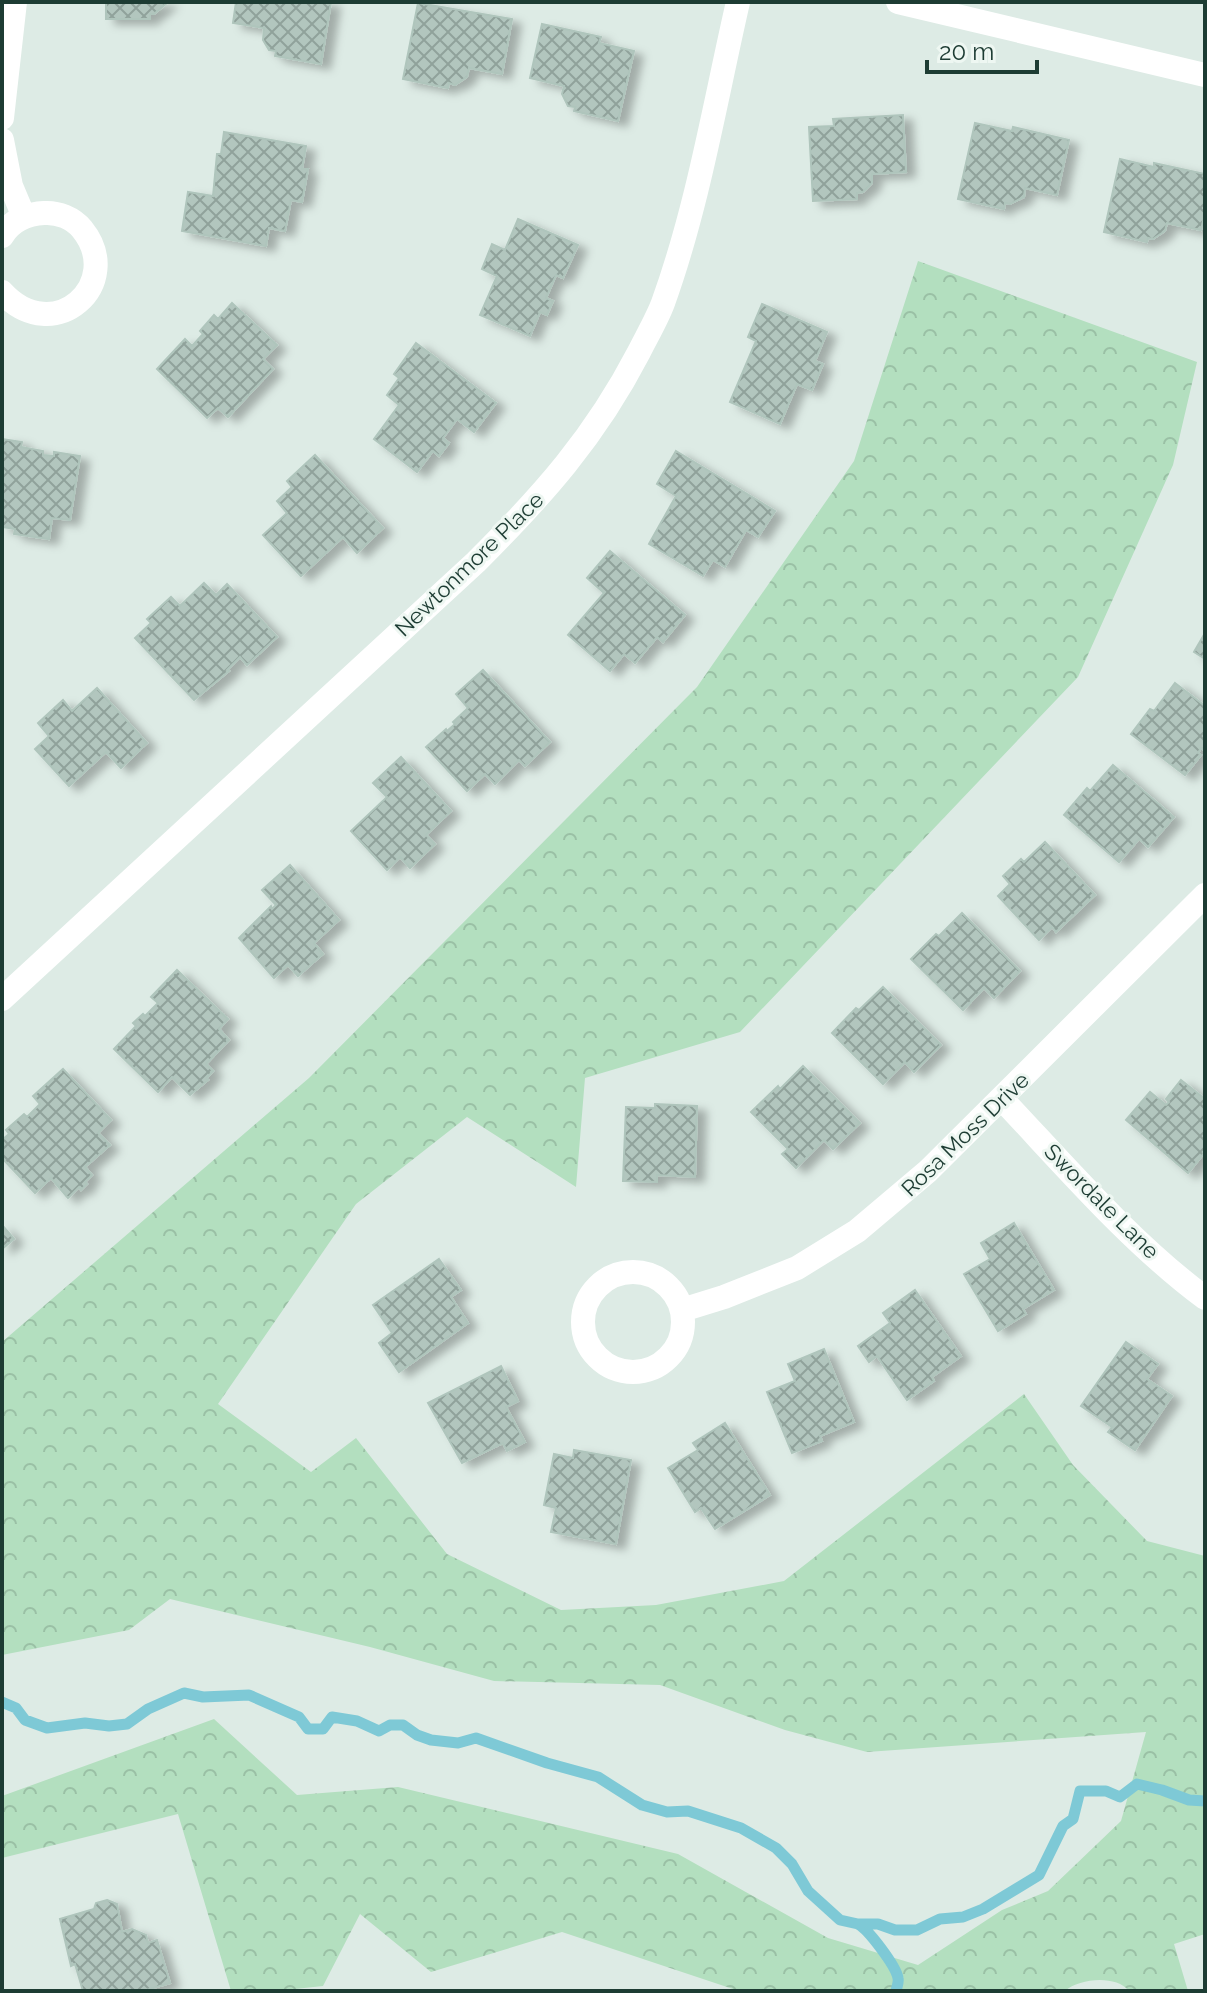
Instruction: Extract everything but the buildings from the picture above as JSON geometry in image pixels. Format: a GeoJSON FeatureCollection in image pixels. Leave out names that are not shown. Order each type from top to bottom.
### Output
{"type":"FeatureCollection","features":[{"type":"Feature","properties":{"kind":"street"},"geometry":{"type":"LineString","coordinates":[[2,118],[15,2]]}},
{"type":"Feature","properties":{"kind":"street","name":"Newtonmore Place"},"geometry":{"type":"LineString","coordinates":[[2,999],[476,562],[535,503],[588,438],[627,375],[662,305],[688,225],[738,2]]}},
{"type":"Feature","properties":{"kind":"street"},"geometry":{"type":"LineString","coordinates":[[898,2],[1205,75]]}},
{"type":"Feature","properties":{"kind":"street"},"geometry":{"type":"LineString","coordinates":[[2,140],[11,186],[24,217]]}},
{"type":"Feature","properties":{"kind":"street"},"geometry":{"type":"LineString","coordinates":[[2,236],[24,217],[48,212],[64,216],[78,224],[88,236],[96,267],[84,297],[72,307],[57,313],[41,315],[25,311],[2,292]]}},
{"type":"Feature","properties":{"kind":"street","name":"Rosa Moss Drive"},"geometry":{"type":"LineString","coordinates":[[682,1310],[797,1268],[830,1249],[917,1181],[1205,895]]}},
{"type":"Feature","properties":{"kind":"street","name":"Swordale Lane"},"geometry":{"type":"LineString","coordinates":[[1002,1099],[1100,1203],[1205,1298]]}},
{"type":"Feature","properties":{"kind":"street"},"geometry":{"type":"LineString","coordinates":[[625,1272],[654,1276],[666,1284],[682,1310],[680,1339],[673,1352],[649,1369],[634,1372],[606,1364],[587,1341],[584,1312],[590,1297],[610,1277],[625,1272]]}},
{"type":"Feature","properties":{"kind":"green space"},"geometry":{"type":"Polygon","coordinates":[[[918,261],[1197,362],[1173,465],[1078,677],[740,1032],[585,1078],[576,1187],[467,1117],[356,1204],[218,1404],[311,1472],[356,1438],[447,1554],[561,1610],[656,1605],[784,1581],[1024,1394],[1073,1465],[1147,1541],[1205,1556],[1205,1934],[1174,1944],[1188,1991],[1129,1991],[1116,1982],[1098,1980],[1080,1983],[1065,1991],[739,1991],[562,1932],[431,1972],[360,1914],[323,1986],[276,1991],[231,1991],[178,1814],[2,1858],[2,1796],[214,1719],[297,1795],[398,1787],[678,1854],[828,1938],[918,1965],[1002,1910],[1048,1891],[1121,1821],[1146,1732],[867,1752],[785,1730],[660,1685],[494,1681],[370,1647],[170,1599],[129,1630],[2,1655],[2,1342],[309,1078],[697,687],[854,461],[918,261]]]}},
{"type":"Feature","properties":{"kind":"waterway"},"geometry":{"type":"LineString","coordinates":[[2,1702],[16,1708],[25,1720],[47,1728],[85,1723],[109,1726],[127,1724],[148,1709],[184,1693],[203,1697],[249,1695],[299,1717],[308,1729],[323,1729],[332,1717],[357,1721],[379,1731],[390,1725],[403,1725],[431,1740],[458,1743],[476,1738],[598,1777],[642,1805],[667,1812],[688,1811],[741,1828],[776,1848],[792,1864],[808,1891],[840,1920],[878,1924],[895,1930],[917,1930],[940,1919],[963,1917],[983,1909],[1039,1875],[1063,1826],[1073,1819],[1080,1791],[1106,1791],[1120,1797],[1137,1784],[1189,1800],[1205,1801]]}},
{"type":"Feature","properties":{"kind":"waterway"},"geometry":{"type":"LineString","coordinates":[[858,1924],[875,1940],[892,1965],[898,1978],[896,1991]]}}]}
